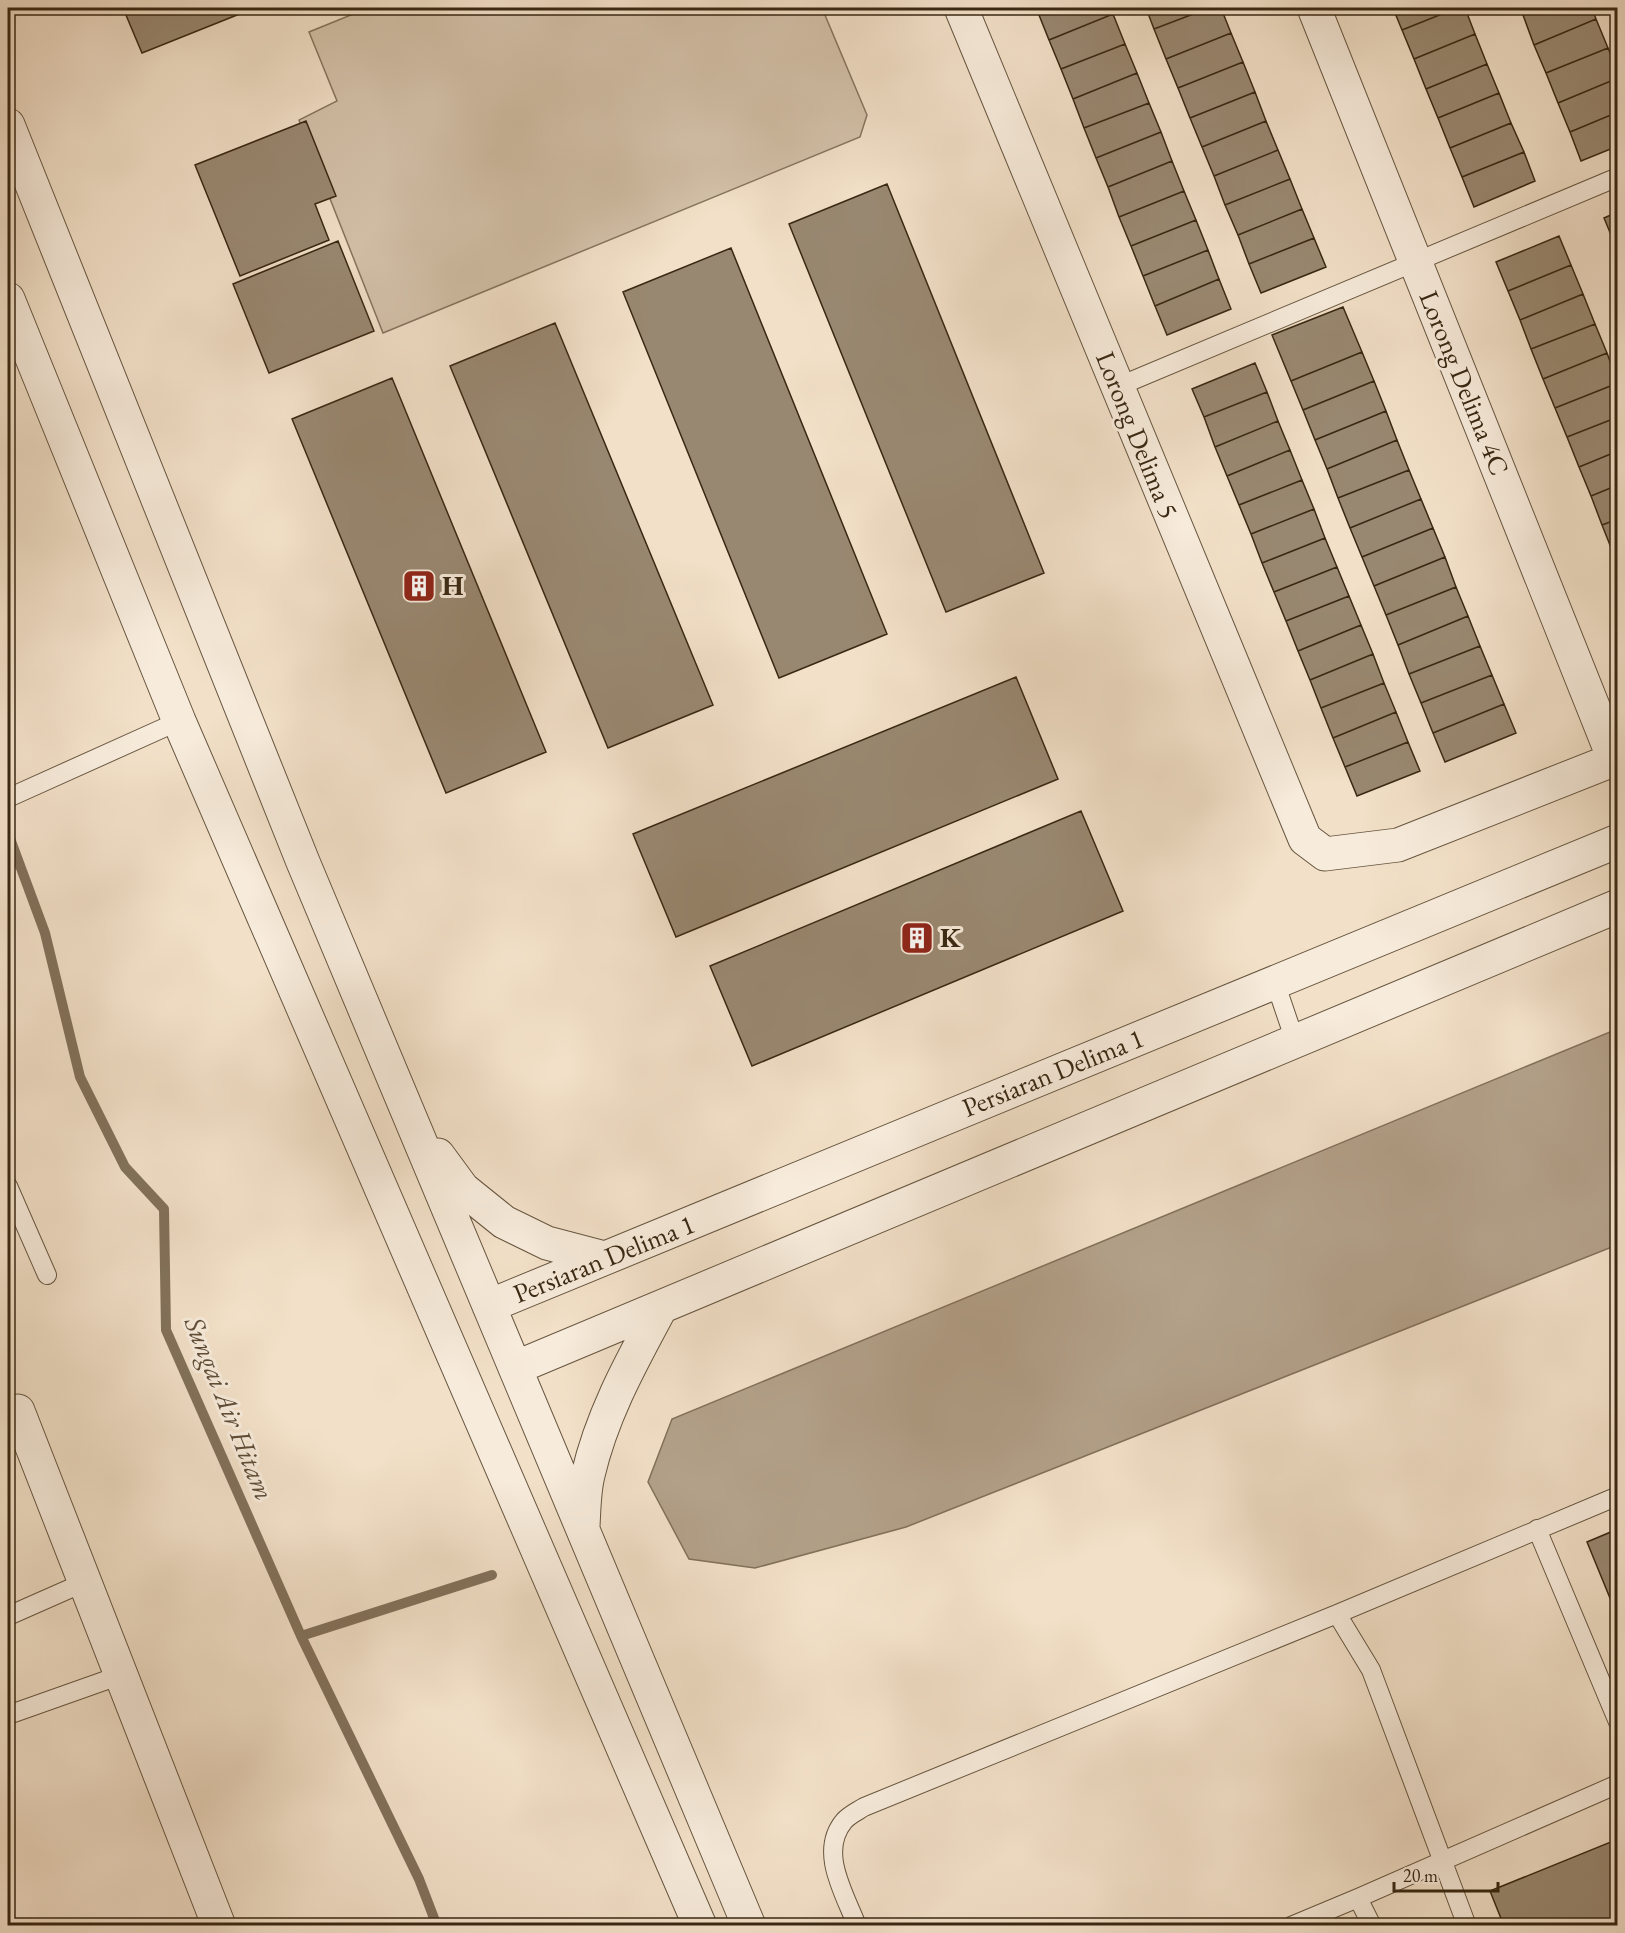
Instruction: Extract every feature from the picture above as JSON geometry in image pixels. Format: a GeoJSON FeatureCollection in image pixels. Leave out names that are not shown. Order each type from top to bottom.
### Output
{"type":"FeatureCollection","features":[{"type":"Feature","properties":{"kind":"street","name":"Lorong Delima 5"},"geometry":{"type":"LineString","coordinates":[[961,8],[1305,839],[1324,854],[1398,845],[1616,758]]}},
{"type":"Feature","properties":{"kind":"street","name":"Lorong Delima 4C"},"geometry":{"type":"LineString","coordinates":[[1314,8],[1616,758]]}},
{"type":"Feature","properties":{"kind":"street"},"geometry":{"type":"LineString","coordinates":[[8,125],[299,850],[749,1926]]}},
{"type":"Feature","properties":{"kind":"street"},"geometry":{"type":"LineString","coordinates":[[8,299],[180,721],[700,1926]]}},
{"type":"Feature","properties":{"kind":"street","name":"Persiaran Delima 1"},"geometry":{"type":"LineString","coordinates":[[489,1306],[1617,841]]}},
{"type":"Feature","properties":{"kind":"street"},"geometry":{"type":"LineString","coordinates":[[515,1368],[1617,906]]}},
{"type":"Feature","properties":{"kind":"street"},"geometry":{"type":"LineString","coordinates":[[410,1118],[463,1189],[504,1222],[547,1243],[604,1258]]}},
{"type":"Feature","properties":{"kind":"street"},"geometry":{"type":"LineString","coordinates":[[582,1529],[588,1477],[606,1415],[661,1307]]}},
{"type":"Feature","properties":{"kind":"street"},"geometry":{"type":"LineString","coordinates":[[18,1411],[219,1926]]}},
{"type":"Feature","properties":{"kind":"lane"},"geometry":{"type":"LineString","coordinates":[[1118,387],[1617,177]]}},
{"type":"Feature","properties":{"kind":"lane"},"geometry":{"type":"LineString","coordinates":[[8,798],[180,721]]}},
{"type":"Feature","properties":{"kind":"lane"},"geometry":{"type":"LineString","coordinates":[[1275,982],[1295,1041]]}},
{"type":"Feature","properties":{"kind":"lane"},"geometry":{"type":"LineString","coordinates":[[8,1186],[47,1275]]}},
{"type":"Feature","properties":{"kind":"lane"},"geometry":{"type":"LineString","coordinates":[[857,1926],[833,1865],[833,1842],[845,1820],[864,1807],[1337,1614],[1617,1496]]}},
{"type":"Feature","properties":{"kind":"lane"},"geometry":{"type":"LineString","coordinates":[[1537,1529],[1617,1722]]}},
{"type":"Feature","properties":{"kind":"lane"},"geometry":{"type":"LineString","coordinates":[[8,1616],[85,1582]]}},
{"type":"Feature","properties":{"kind":"lane"},"geometry":{"type":"LineString","coordinates":[[1337,1614],[1371,1670],[1467,1926]]}},
{"type":"Feature","properties":{"kind":"lane"},"geometry":{"type":"LineString","coordinates":[[8,1715],[121,1675]]}},
{"type":"Feature","properties":{"kind":"lane"},"geometry":{"type":"LineString","coordinates":[[1291,1926],[1617,1784]]}},
{"type":"Feature","properties":{"kind":"lane"},"geometry":{"type":"LineString","coordinates":[[1358,1898],[1372,1926]]}},
{"type":"Feature","properties":{"kind":"shaded area"},"geometry":{"type":"Polygon","coordinates":[[[368,8],[822,8],[867,115],[860,137],[383,333],[299,120],[337,101],[309,32],[368,8]]]}},
{"type":"Feature","properties":{"kind":"shaded area"},"geometry":{"type":"Polygon","coordinates":[[[1617,1029],[1617,1245],[906,1527],[755,1568],[689,1559],[648,1482],[672,1419],[1617,1029]]]}},
{"type":"Feature","properties":{"kind":"building"},"geometry":{"type":"Polygon","coordinates":[[[123,8],[240,8],[242,13],[142,53],[123,8]]]}},
{"type":"Feature","properties":{"kind":"building"},"geometry":{"type":"Polygon","coordinates":[[[1044,8],[1111,8],[1113,14],[1049,40],[1037,10],[1044,8]]]}},
{"type":"Feature","properties":{"kind":"building"},"geometry":{"type":"Polygon","coordinates":[[[1146,8],[1209,8],[1154,29],[1146,8]]]}},
{"type":"Feature","properties":{"kind":"building"},"geometry":{"type":"Polygon","coordinates":[[[1209,8],[1221,8],[1231,33],[1166,59],[1154,29],[1209,8]]]}},
{"type":"Feature","properties":{"kind":"building"},"geometry":{"type":"Polygon","coordinates":[[[1393,8],[1457,8],[1402,30],[1393,8]]]}},
{"type":"Feature","properties":{"kind":"building"},"geometry":{"type":"Polygon","coordinates":[[[1457,8],[1465,8],[1475,34],[1414,59],[1402,30],[1457,8]]]}},
{"type":"Feature","properties":{"kind":"building"},"geometry":{"type":"Polygon","coordinates":[[[1519,8],[1542,8],[1523,15],[1519,8]]]}},
{"type":"Feature","properties":{"kind":"building"},"geometry":{"type":"Polygon","coordinates":[[[1542,8],[1592,8],[1596,19],[1534,45],[1523,15],[1542,8]]]}},
{"type":"Feature","properties":{"kind":"building"},"geometry":{"type":"Polygon","coordinates":[[[1113,14],[1125,44],[1061,69],[1049,40],[1113,14]]]}},
{"type":"Feature","properties":{"kind":"building"},"geometry":{"type":"Polygon","coordinates":[[[1596,19],[1608,48],[1546,73],[1534,45],[1596,19]]]}},
{"type":"Feature","properties":{"kind":"building"},"geometry":{"type":"Polygon","coordinates":[[[1231,33],[1243,62],[1178,88],[1166,59],[1231,33]]]}},
{"type":"Feature","properties":{"kind":"building"},"geometry":{"type":"Polygon","coordinates":[[[1475,34],[1487,64],[1426,89],[1414,59],[1475,34]]]}},
{"type":"Feature","properties":{"kind":"building"},"geometry":{"type":"Polygon","coordinates":[[[1125,44],[1137,73],[1073,99],[1061,69],[1125,44]]]}},
{"type":"Feature","properties":{"kind":"building"},"geometry":{"type":"Polygon","coordinates":[[[1608,48],[1618,71],[1618,78],[1558,103],[1546,73],[1608,48]]]}},
{"type":"Feature","properties":{"kind":"building"},"geometry":{"type":"Polygon","coordinates":[[[1243,62],[1255,92],[1190,118],[1178,88],[1243,62]]]}},
{"type":"Feature","properties":{"kind":"building"},"geometry":{"type":"Polygon","coordinates":[[[1487,64],[1499,93],[1438,118],[1426,89],[1487,64]]]}},
{"type":"Feature","properties":{"kind":"building"},"geometry":{"type":"Polygon","coordinates":[[[1137,73],[1149,103],[1084,128],[1073,99],[1137,73]]]}},
{"type":"Feature","properties":{"kind":"building"},"geometry":{"type":"Polygon","coordinates":[[[1618,78],[1618,112],[1570,132],[1558,103],[1618,78]]]}},
{"type":"Feature","properties":{"kind":"building"},"geometry":{"type":"Polygon","coordinates":[[[1255,92],[1266,121],[1202,147],[1190,118],[1255,92]]]}},
{"type":"Feature","properties":{"kind":"building"},"geometry":{"type":"Polygon","coordinates":[[[1499,93],[1511,123],[1450,148],[1438,118],[1499,93]]]}},
{"type":"Feature","properties":{"kind":"building"},"geometry":{"type":"Polygon","coordinates":[[[1149,103],[1161,132],[1096,158],[1084,128],[1149,103]]]}},
{"type":"Feature","properties":{"kind":"building"},"geometry":{"type":"Polygon","coordinates":[[[1618,112],[1618,146],[1581,161],[1570,132],[1618,112]]]}},
{"type":"Feature","properties":{"kind":"building"},"geometry":{"type":"Polygon","coordinates":[[[306,121],[336,196],[315,204],[329,240],[240,276],[195,165],[306,121]]]}},
{"type":"Feature","properties":{"kind":"building"},"geometry":{"type":"Polygon","coordinates":[[[1266,121],[1278,150],[1214,176],[1202,147],[1266,121]]]}},
{"type":"Feature","properties":{"kind":"building"},"geometry":{"type":"Polygon","coordinates":[[[1511,123],[1524,152],[1462,177],[1450,148],[1511,123]]]}},
{"type":"Feature","properties":{"kind":"building"},"geometry":{"type":"Polygon","coordinates":[[[1161,132],[1172,161],[1108,187],[1096,158],[1161,132]]]}},
{"type":"Feature","properties":{"kind":"building"},"geometry":{"type":"Polygon","coordinates":[[[1278,150],[1290,179],[1225,205],[1214,176],[1278,150]]]}},
{"type":"Feature","properties":{"kind":"building"},"geometry":{"type":"Polygon","coordinates":[[[1524,152],[1535,181],[1474,207],[1462,177],[1524,152]]]}},
{"type":"Feature","properties":{"kind":"building"},"geometry":{"type":"Polygon","coordinates":[[[1172,161],[1184,191],[1119,217],[1108,187],[1172,161]]]}},
{"type":"Feature","properties":{"kind":"building"},"geometry":{"type":"Polygon","coordinates":[[[1290,179],[1302,209],[1238,235],[1225,205],[1290,179]]]}},
{"type":"Feature","properties":{"kind":"building"},"geometry":{"type":"Polygon","coordinates":[[[887,184],[1044,573],[946,612],[789,224],[887,184]]]}},
{"type":"Feature","properties":{"kind":"building"},"geometry":{"type":"Polygon","coordinates":[[[1184,191],[1196,220],[1131,246],[1119,217],[1184,191]]]}},
{"type":"Feature","properties":{"kind":"building"},"geometry":{"type":"Polygon","coordinates":[[[1302,209],[1314,238],[1249,264],[1238,235],[1302,209]]]}},
{"type":"Feature","properties":{"kind":"building"},"geometry":{"type":"Polygon","coordinates":[[[1618,212],[1618,246],[1616,247],[1604,218],[1618,212]]]}},
{"type":"Feature","properties":{"kind":"building"},"geometry":{"type":"Polygon","coordinates":[[[1196,220],[1208,250],[1143,276],[1131,246],[1196,220]]]}},
{"type":"Feature","properties":{"kind":"building"},"geometry":{"type":"Polygon","coordinates":[[[1559,236],[1571,265],[1508,291],[1496,262],[1559,236]]]}},
{"type":"Feature","properties":{"kind":"building"},"geometry":{"type":"Polygon","coordinates":[[[1314,238],[1326,267],[1261,293],[1249,264],[1314,238]]]}},
{"type":"Feature","properties":{"kind":"building"},"geometry":{"type":"Polygon","coordinates":[[[338,241],[374,331],[269,373],[233,284],[338,241]]]}},
{"type":"Feature","properties":{"kind":"building"},"geometry":{"type":"Polygon","coordinates":[[[731,248],[887,634],[779,678],[623,292],[731,248]]]}},
{"type":"Feature","properties":{"kind":"building"},"geometry":{"type":"Polygon","coordinates":[[[1208,250],[1219,279],[1155,306],[1143,276],[1208,250]]]}},
{"type":"Feature","properties":{"kind":"building"},"geometry":{"type":"Polygon","coordinates":[[[1571,265],[1583,294],[1520,320],[1508,291],[1571,265]]]}},
{"type":"Feature","properties":{"kind":"building"},"geometry":{"type":"Polygon","coordinates":[[[1219,279],[1231,309],[1167,335],[1155,306],[1219,279]]]}},
{"type":"Feature","properties":{"kind":"building"},"geometry":{"type":"Polygon","coordinates":[[[1583,294],[1595,324],[1531,349],[1520,320],[1583,294]]]}},
{"type":"Feature","properties":{"kind":"building"},"geometry":{"type":"Polygon","coordinates":[[[1343,307],[1362,352],[1291,381],[1272,335],[1343,307]]]}},
{"type":"Feature","properties":{"kind":"building"},"geometry":{"type":"Polygon","coordinates":[[[555,323],[713,705],[608,748],[450,366],[555,323]]]}},
{"type":"Feature","properties":{"kind":"building"},"geometry":{"type":"Polygon","coordinates":[[[1595,324],[1607,353],[1543,379],[1531,349],[1595,324]]]}},
{"type":"Feature","properties":{"kind":"building"},"geometry":{"type":"Polygon","coordinates":[[[1362,352],[1374,381],[1303,410],[1291,381],[1362,352]]]}},
{"type":"Feature","properties":{"kind":"building"},"geometry":{"type":"Polygon","coordinates":[[[1607,353],[1618,383],[1555,408],[1543,379],[1607,353]]]}},
{"type":"Feature","properties":{"kind":"building"},"geometry":{"type":"Polygon","coordinates":[[[1255,363],[1267,392],[1204,417],[1192,389],[1255,363]]]}},
{"type":"Feature","properties":{"kind":"building","name":"H"},"geometry":{"type":"Polygon","coordinates":[[[392,378],[546,752],[446,793],[292,419],[392,378]]]}},
{"type":"Feature","properties":{"kind":"building"},"geometry":{"type":"Polygon","coordinates":[[[1374,381],[1386,411],[1315,440],[1303,410],[1374,381]]]}},
{"type":"Feature","properties":{"kind":"building"},"geometry":{"type":"Polygon","coordinates":[[[1618,383],[1618,417],[1567,437],[1555,408],[1618,383]]]}},
{"type":"Feature","properties":{"kind":"building"},"geometry":{"type":"Polygon","coordinates":[[[1267,392],[1278,421],[1215,447],[1204,417],[1267,392]]]}},
{"type":"Feature","properties":{"kind":"building"},"geometry":{"type":"Polygon","coordinates":[[[1386,411],[1397,440],[1327,469],[1315,440],[1386,411]]]}},
{"type":"Feature","properties":{"kind":"building"},"geometry":{"type":"Polygon","coordinates":[[[1618,417],[1618,451],[1579,467],[1567,437],[1618,417]]]}},
{"type":"Feature","properties":{"kind":"building"},"geometry":{"type":"Polygon","coordinates":[[[1278,421],[1290,450],[1227,476],[1215,447],[1278,421]]]}},
{"type":"Feature","properties":{"kind":"building"},"geometry":{"type":"Polygon","coordinates":[[[1397,440],[1409,470],[1338,498],[1327,469],[1397,440]]]}},
{"type":"Feature","properties":{"kind":"building"},"geometry":{"type":"Polygon","coordinates":[[[1290,450],[1302,480],[1239,505],[1227,476],[1290,450]]]}},
{"type":"Feature","properties":{"kind":"building"},"geometry":{"type":"Polygon","coordinates":[[[1618,451],[1618,485],[1591,496],[1579,467],[1618,451]]]}},
{"type":"Feature","properties":{"kind":"building"},"geometry":{"type":"Polygon","coordinates":[[[1409,470],[1421,499],[1350,528],[1338,498],[1409,470]]]}},
{"type":"Feature","properties":{"kind":"building"},"geometry":{"type":"Polygon","coordinates":[[[1302,480],[1314,509],[1251,534],[1239,505],[1302,480]]]}},
{"type":"Feature","properties":{"kind":"building"},"geometry":{"type":"Polygon","coordinates":[[[1618,485],[1618,519],[1602,525],[1591,496],[1618,485]]]}},
{"type":"Feature","properties":{"kind":"building"},"geometry":{"type":"Polygon","coordinates":[[[1421,499],[1433,528],[1362,557],[1350,528],[1421,499]]]}},
{"type":"Feature","properties":{"kind":"building"},"geometry":{"type":"Polygon","coordinates":[[[1314,509],[1325,538],[1262,563],[1251,534],[1314,509]]]}},
{"type":"Feature","properties":{"kind":"building"},"geometry":{"type":"Polygon","coordinates":[[[1618,519],[1618,554],[1614,555],[1602,525],[1618,519]]]}},
{"type":"Feature","properties":{"kind":"building"},"geometry":{"type":"Polygon","coordinates":[[[1433,528],[1445,557],[1374,586],[1362,557],[1433,528]]]}},
{"type":"Feature","properties":{"kind":"building"},"geometry":{"type":"Polygon","coordinates":[[[1325,538],[1337,567],[1274,592],[1262,563],[1325,538]]]}},
{"type":"Feature","properties":{"kind":"building"},"geometry":{"type":"Polygon","coordinates":[[[1445,557],[1456,587],[1386,615],[1374,586],[1445,557]]]}},
{"type":"Feature","properties":{"kind":"building"},"geometry":{"type":"Polygon","coordinates":[[[1337,567],[1349,596],[1286,621],[1274,592],[1337,567]]]}},
{"type":"Feature","properties":{"kind":"building"},"geometry":{"type":"Polygon","coordinates":[[[1456,587],[1468,616],[1398,645],[1386,615],[1456,587]]]}},
{"type":"Feature","properties":{"kind":"building"},"geometry":{"type":"Polygon","coordinates":[[[1349,596],[1361,625],[1298,651],[1286,621],[1349,596]]]}},
{"type":"Feature","properties":{"kind":"building"},"geometry":{"type":"Polygon","coordinates":[[[1468,616],[1480,646],[1409,674],[1398,645],[1468,616]]]}},
{"type":"Feature","properties":{"kind":"building"},"geometry":{"type":"Polygon","coordinates":[[[1361,625],[1373,654],[1310,680],[1298,651],[1361,625]]]}},
{"type":"Feature","properties":{"kind":"building"},"geometry":{"type":"Polygon","coordinates":[[[1480,646],[1492,675],[1421,703],[1409,674],[1480,646]]]}},
{"type":"Feature","properties":{"kind":"building"},"geometry":{"type":"Polygon","coordinates":[[[1373,654],[1384,683],[1321,708],[1310,680],[1373,654]]]}},
{"type":"Feature","properties":{"kind":"building"},"geometry":{"type":"Polygon","coordinates":[[[1492,675],[1504,704],[1433,733],[1421,703],[1492,675]]]}},
{"type":"Feature","properties":{"kind":"building"},"geometry":{"type":"Polygon","coordinates":[[[1016,677],[1058,779],[676,937],[633,834],[1016,677]]]}},
{"type":"Feature","properties":{"kind":"building"},"geometry":{"type":"Polygon","coordinates":[[[1384,683],[1396,712],[1333,738],[1321,708],[1384,683]]]}},
{"type":"Feature","properties":{"kind":"building"},"geometry":{"type":"Polygon","coordinates":[[[1504,704],[1516,733],[1445,762],[1433,733],[1504,704]]]}},
{"type":"Feature","properties":{"kind":"building"},"geometry":{"type":"Polygon","coordinates":[[[1396,712],[1408,742],[1345,767],[1333,738],[1396,712]]]}},
{"type":"Feature","properties":{"kind":"building"},"geometry":{"type":"Polygon","coordinates":[[[1408,742],[1420,771],[1357,796],[1345,767],[1408,742]]]}},
{"type":"Feature","properties":{"kind":"building","name":"K"},"geometry":{"type":"Polygon","coordinates":[[[1081,811],[1123,911],[752,1066],[710,966],[1081,811]]]}},
{"type":"Feature","properties":{"kind":"building"},"geometry":{"type":"Polygon","coordinates":[[[1618,1529],[1618,1600],[1612,1603],[1587,1542],[1618,1529]]]}},
{"type":"Feature","properties":{"kind":"building"},"geometry":{"type":"Polygon","coordinates":[[[1618,1839],[1618,1926],[1504,1926],[1490,1891],[1618,1839]]]}},
{"type":"Feature","properties":{"kind":"waterway","name":"Sungai Air Hitam"},"geometry":{"type":"LineString","coordinates":[[8,833],[45,933],[80,1077],[125,1167],[164,1209],[166,1330],[301,1636],[419,1879],[437,1926]]}},
{"type":"Feature","properties":{"kind":"waterway"},"geometry":{"type":"LineString","coordinates":[[301,1636],[492,1575]]}},
{"type":"Feature","properties":{"kind":"place","name":"H"},"geometry":{"type":"Point","coordinates":[419,586]}},
{"type":"Feature","properties":{"kind":"place","name":"K"},"geometry":{"type":"Point","coordinates":[917,938]}}]}
